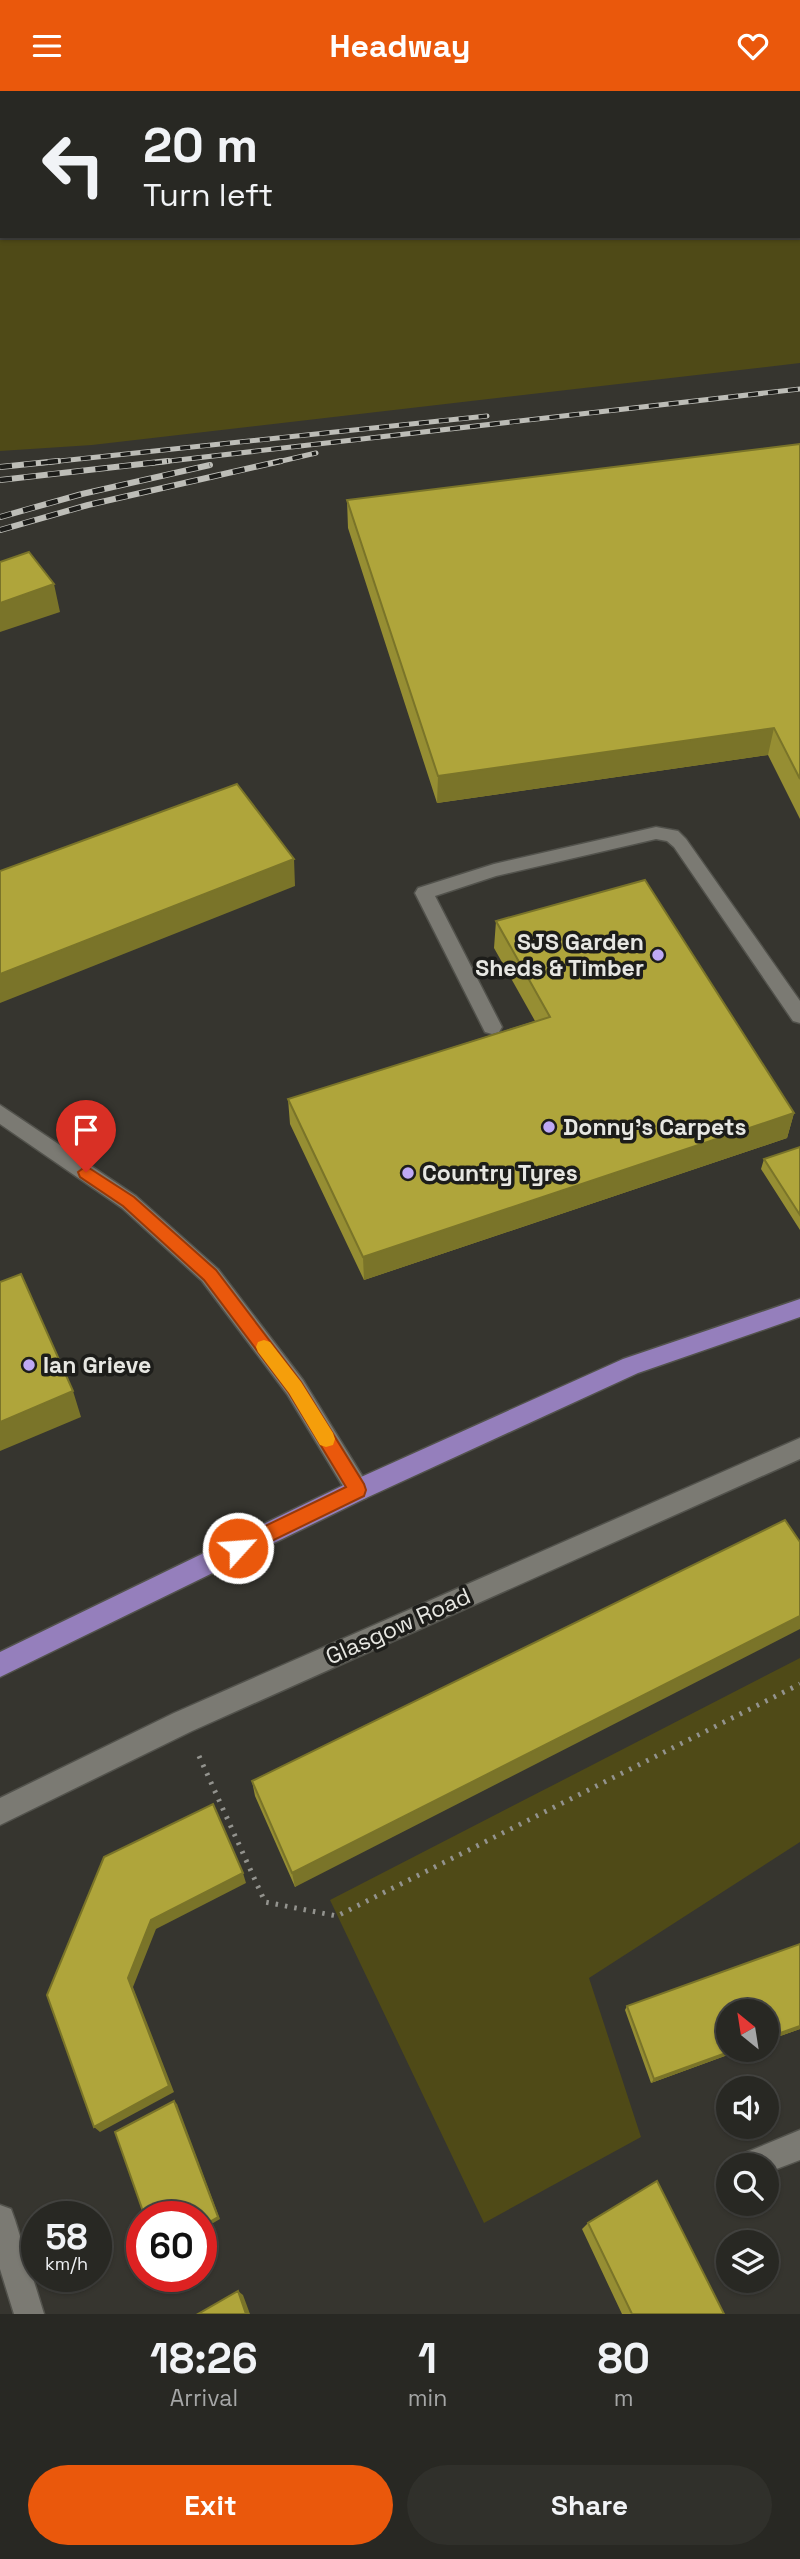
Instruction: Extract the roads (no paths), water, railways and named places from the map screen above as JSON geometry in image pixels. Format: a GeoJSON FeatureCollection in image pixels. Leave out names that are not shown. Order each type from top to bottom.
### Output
{"type":"FeatureCollection","features":[{"type":"Feature","properties":{"kind":"main road"},"geometry":{"type":"LineString","coordinates":[[0,1665],[358,1490],[631,1366],[800,1308]]}},
{"type":"Feature","properties":{"kind":"street"},"geometry":{"type":"LineString","coordinates":[[492,1027],[424,893],[494,870],[656,833],[671,835],[680,843],[800,1016]]}},
{"type":"Feature","properties":{"kind":"street"},"geometry":{"type":"LineString","coordinates":[[0,1113],[129,1202],[210,1275],[295,1387],[358,1490]]}},
{"type":"Feature","properties":{"kind":"street","name":"Glasgow Road"},"geometry":{"type":"LineString","coordinates":[[0,1812],[183,1722],[800,1448]]}},
{"type":"Feature","properties":{"kind":"street"},"geometry":{"type":"LineString","coordinates":[[779,2153],[800,2144]]}},
{"type":"Feature","properties":{"kind":"street"},"geometry":{"type":"LineString","coordinates":[[0,2220],[29,2314]]}},
{"type":"Feature","properties":{"kind":"railway"},"geometry":{"type":"LineString","coordinates":[[152,463],[800,389]]}},
{"type":"Feature","properties":{"kind":"railway"},"geometry":{"type":"LineString","coordinates":[[41,463],[487,416]]}},
{"type":"Feature","properties":{"kind":"railway"},"geometry":{"type":"LineString","coordinates":[[273,463],[316,453]]}},
{"type":"Feature","properties":{"kind":"railway"},"geometry":{"type":"LineString","coordinates":[[0,467],[58,461]]}},
{"type":"Feature","properties":{"kind":"railway"},"geometry":{"type":"LineString","coordinates":[[0,480],[168,461]]}},
{"type":"Feature","properties":{"kind":"railway"},"geometry":{"type":"LineString","coordinates":[[0,530],[88,505],[281,461]]}},
{"type":"Feature","properties":{"kind":"railway"},"geometry":{"type":"LineString","coordinates":[[0,517],[82,494],[210,465]]}},
{"type":"Feature","properties":{"kind":"place","name":"SJS Garden Sheds & Timber"},"geometry":{"type":"Point","coordinates":[658,955]}},
{"type":"Feature","properties":{"kind":"place","name":"Donny's Carpets"},"geometry":{"type":"Point","coordinates":[549,1127]}},
{"type":"Feature","properties":{"kind":"place","name":"Country Tyres"},"geometry":{"type":"Point","coordinates":[408,1173]}},
{"type":"Feature","properties":{"kind":"place","name":"Ian Grieve"},"geometry":{"type":"Point","coordinates":[29,1365]}}]}
